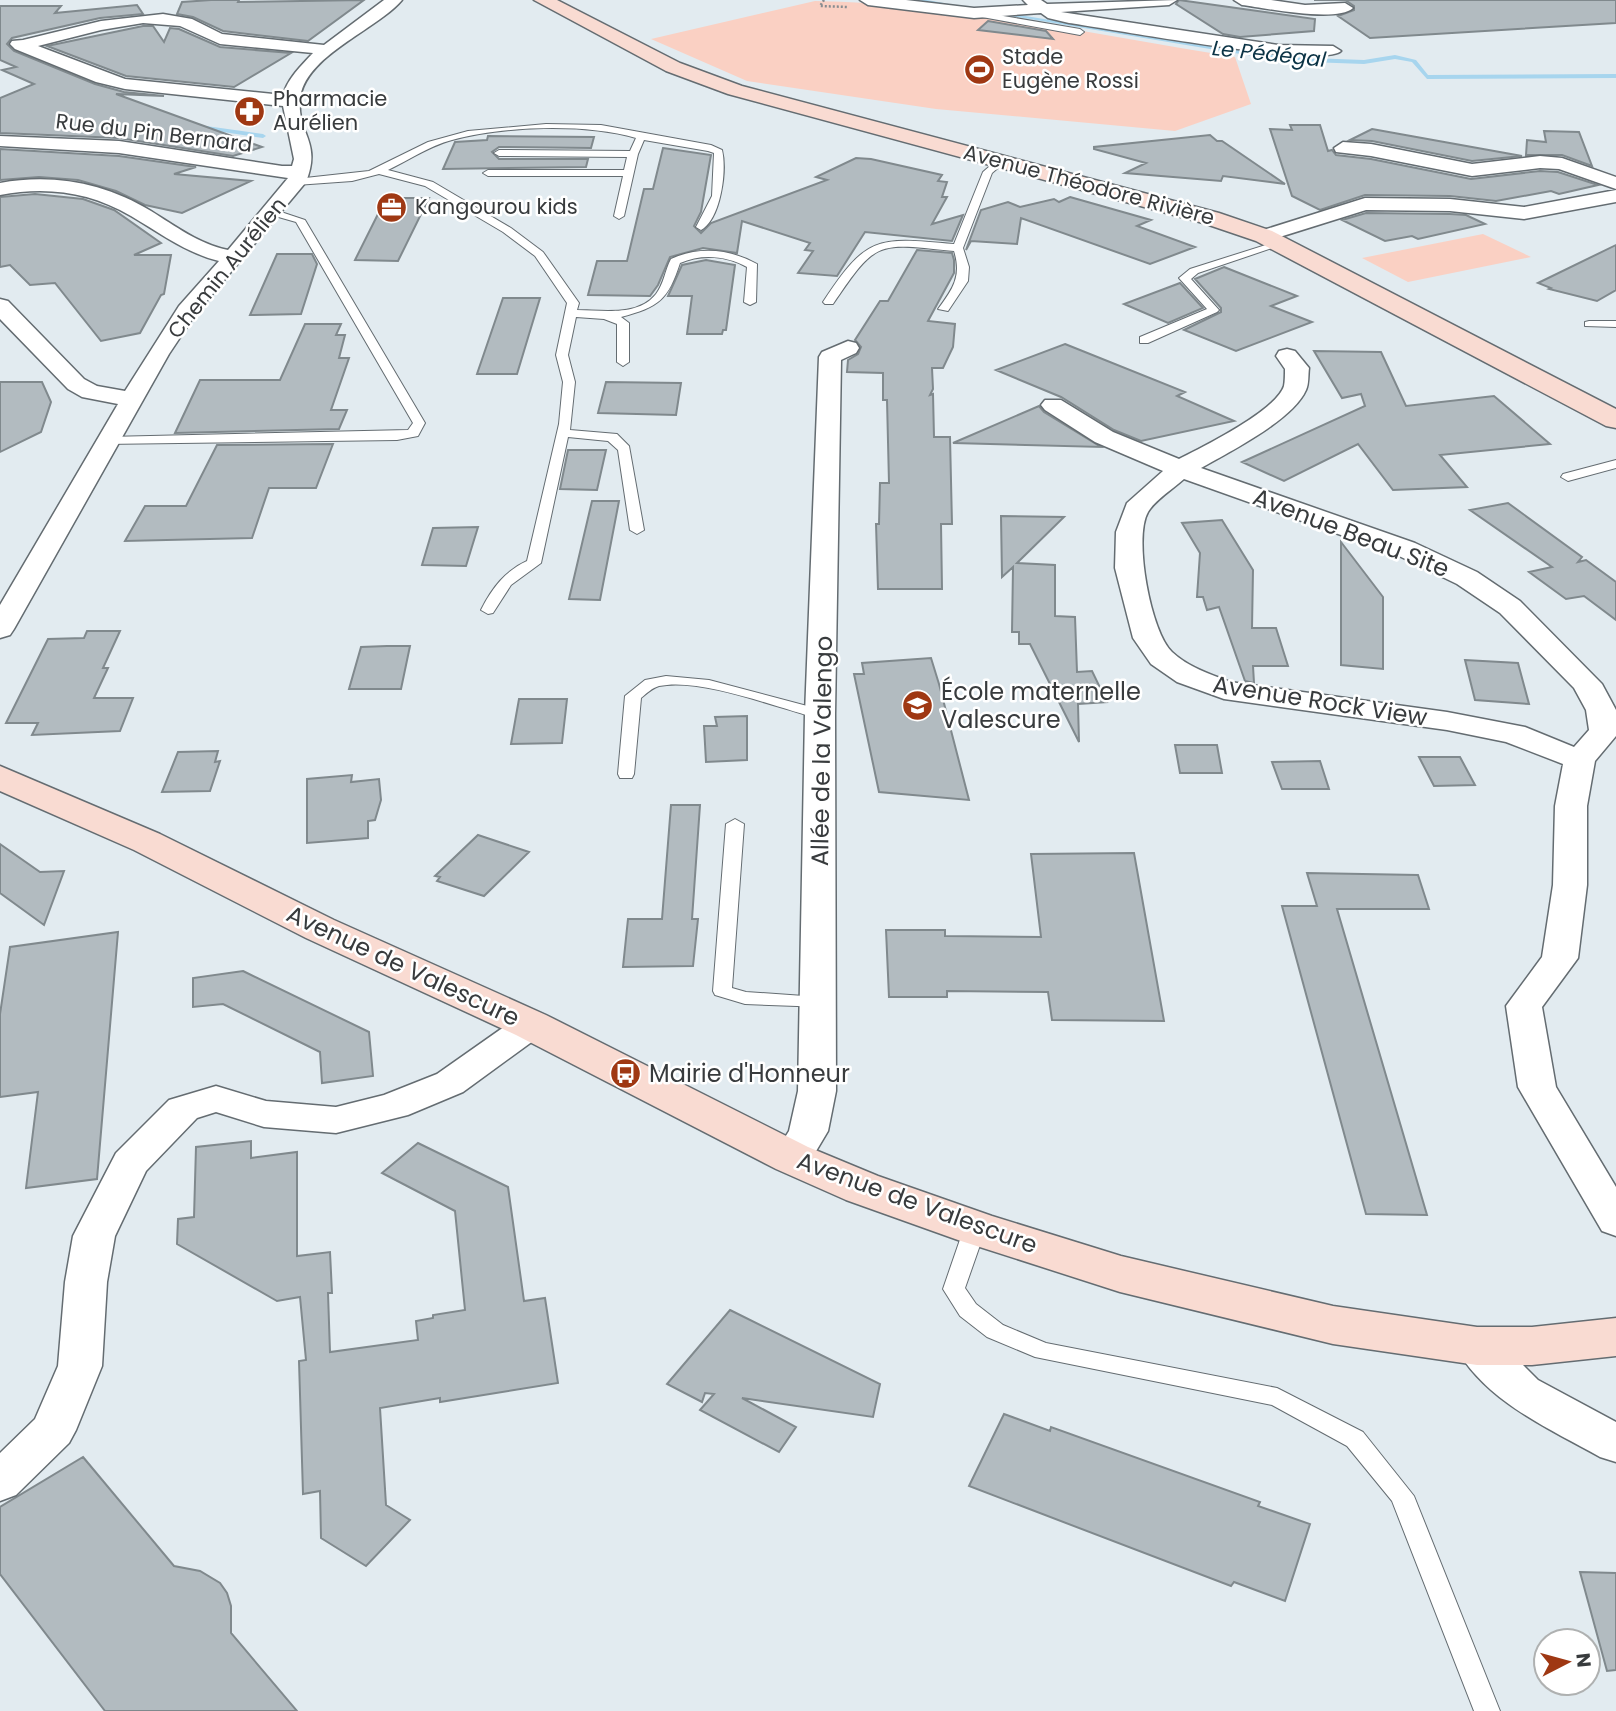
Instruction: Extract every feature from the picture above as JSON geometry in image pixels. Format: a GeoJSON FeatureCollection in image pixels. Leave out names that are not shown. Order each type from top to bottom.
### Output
{"type":"FeatureCollection","features":[{"type":"Feature","properties":{"kind":"main road","name":"Avenue Théodore Rivière"},"geometry":{"type":"LineString","coordinates":[[543,0],[701,78],[1211,218],[1271,240],[1616,420]]}},
{"type":"Feature","properties":{"kind":"main road","name":"Avenue de Valescure"},"geometry":{"type":"LineString","coordinates":[[0,777],[147,842],[320,929],[531,1025],[792,1158],[862,1188],[975,1228],[1120,1274],[1333,1325],[1477,1346],[1532,1346],[1616,1338]]}},
{"type":"Feature","properties":{"kind":"street"},"geometry":{"type":"LineString","coordinates":[[0,37],[102,78],[125,83],[264,100],[291,100],[293,87],[305,70],[394,0]]}},
{"type":"Feature","properties":{"kind":"street"},"geometry":{"type":"LineString","coordinates":[[868,0],[974,13],[1033,6],[1169,0]]}},
{"type":"Feature","properties":{"kind":"street"},"geometry":{"type":"LineString","coordinates":[[1242,0],[1305,10],[1345,8]]}},
{"type":"Feature","properties":{"kind":"street"},"geometry":{"type":"LineString","coordinates":[[1033,6],[1069,18],[1278,50],[1333,51]]}},
{"type":"Feature","properties":{"kind":"street"},"geometry":{"type":"LineString","coordinates":[[21,46],[114,24],[171,19],[186,22],[204,34],[220,39],[328,50]]}},
{"type":"Feature","properties":{"kind":"street","name":"Chemin Aurélien"},"geometry":{"type":"LineString","coordinates":[[0,629],[131,399],[187,311],[299,177],[306,159],[291,100]]}},
{"type":"Feature","properties":{"kind":"street","name":"Rue du Pin Bernard"},"geometry":{"type":"LineString","coordinates":[[0,141],[119,147],[282,172],[299,177]]}},
{"type":"Feature","properties":{"kind":"street"},"geometry":{"type":"LineString","coordinates":[[1343,148],[1371,149],[1472,170],[1540,162],[1562,164],[1616,183]]}},
{"type":"Feature","properties":{"kind":"street"},"geometry":{"type":"LineString","coordinates":[[0,189],[29,185],[65,185],[97,192],[126,204],[200,250],[232,257]]}},
{"type":"Feature","properties":{"kind":"street"},"geometry":{"type":"LineString","coordinates":[[1271,240],[1365,204],[1450,205],[1524,213],[1616,196]]}},
{"type":"Feature","properties":{"kind":"street"},"geometry":{"type":"LineString","coordinates":[[0,306],[76,384],[99,394],[131,399]]}},
{"type":"Feature","properties":{"kind":"street","name":"Allée de la Valengo"},"geometry":{"type":"LineString","coordinates":[[792,1158],[808,1132],[817,1091],[820,714],[830,358],[848,348]]}},
{"type":"Feature","properties":{"kind":"street","name":"Avenue Rock View"},"geometry":{"type":"LineString","coordinates":[[1287,356],[1297,368],[1295,390],[1279,407],[1245,433],[1180,469],[1136,509],[1129,532],[1129,568],[1146,638],[1161,658],[1187,676],[1224,690],[1447,721],[1514,734],[1580,760]]}},
{"type":"Feature","properties":{"kind":"street","name":"Avenue Beau Site"},"geometry":{"type":"LineString","coordinates":[[1053,405],[1104,437],[1180,469],[1406,549],[1467,578],[1510,607],[1587,684],[1601,710],[1604,731],[1580,760],[1571,806],[1570,885],[1560,958],[1524,1006],[1537,1087],[1616,1221]]}},
{"type":"Feature","properties":{"kind":"street"},"geometry":{"type":"LineString","coordinates":[[0,1482],[53,1430],[80,1366],[86,1282],[94,1236],[130,1163],[183,1109],[216,1099],[264,1114],[336,1120],[371,1112],[394,1106],[450,1083],[531,1025]]}},
{"type":"Feature","properties":{"kind":"street"},"geometry":{"type":"LineString","coordinates":[[1477,1346],[1522,1392],[1616,1444]]}},
{"type":"Feature","properties":{"kind":"lane"},"geometry":{"type":"LineString","coordinates":[[974,13],[1080,32]]}},
{"type":"Feature","properties":{"kind":"lane"},"geometry":{"type":"LineString","coordinates":[[379,171],[421,149],[450,138],[486,132],[553,127],[630,132],[641,138],[710,148],[719,152],[717,196],[701,227]]}},
{"type":"Feature","properties":{"kind":"lane"},"geometry":{"type":"LineString","coordinates":[[619,216],[633,154],[641,138]]}},
{"type":"Feature","properties":{"kind":"lane"},"geometry":{"type":"LineString","coordinates":[[499,153],[633,154]]}},
{"type":"Feature","properties":{"kind":"lane"},"geometry":{"type":"LineString","coordinates":[[944,309],[964,284],[963,259],[958,248],[988,172],[1002,161]]}},
{"type":"Feature","properties":{"kind":"lane"},"geometry":{"type":"LineString","coordinates":[[299,177],[379,171],[429,184],[518,238],[539,254],[573,303],[562,355],[569,382],[563,433],[534,563],[516,571],[498,589],[488,610]]}},
{"type":"Feature","properties":{"kind":"lane"},"geometry":{"type":"LineString","coordinates":[[488,173],[629,173]]}},
{"type":"Feature","properties":{"kind":"lane"},"geometry":{"type":"LineString","coordinates":[[108,441],[397,436],[413,433],[419,423],[300,220],[271,212]]}},
{"type":"Feature","properties":{"kind":"lane"},"geometry":{"type":"LineString","coordinates":[[1144,340],[1213,310],[1208,301],[1190,287],[1185,278],[1194,271],[1271,240]]}},
{"type":"Feature","properties":{"kind":"lane"},"geometry":{"type":"LineString","coordinates":[[829,302],[850,267],[865,251],[879,243],[958,248]]}},
{"type":"Feature","properties":{"kind":"lane"},"geometry":{"type":"LineString","coordinates":[[570,314],[613,316],[652,306],[663,295],[675,261],[684,255],[715,254],[743,259],[753,266],[750,302]]}},
{"type":"Feature","properties":{"kind":"lane"},"geometry":{"type":"LineString","coordinates":[[613,316],[623,323],[623,362]]}},
{"type":"Feature","properties":{"kind":"lane"},"geometry":{"type":"LineString","coordinates":[[1589,324],[1616,324]]}},
{"type":"Feature","properties":{"kind":"lane"},"geometry":{"type":"LineString","coordinates":[[563,433],[612,437],[624,449],[637,530]]}},
{"type":"Feature","properties":{"kind":"lane"},"geometry":{"type":"LineString","coordinates":[[1568,477],[1616,464]]}},
{"type":"Feature","properties":{"kind":"lane"},"geometry":{"type":"LineString","coordinates":[[626,774],[633,696],[651,683],[679,680],[820,714]]}},
{"type":"Feature","properties":{"kind":"lane"},"geometry":{"type":"LineString","coordinates":[[735,824],[722,991],[745,998],[818,1003]]}},
{"type":"Feature","properties":{"kind":"lane"},"geometry":{"type":"LineString","coordinates":[[975,1228],[954,1289],[968,1310],[995,1331],[1043,1351],[1277,1397],[1355,1439],[1402,1496],[1487,1711]]}},
{"type":"Feature","properties":{"kind":"shaded area","name":"Stade Eugène Rossi"},"geometry":{"type":"Polygon","coordinates":[[[815,1],[868,3],[973,14],[1235,57],[1251,104],[1175,131],[936,109],[747,81],[651,39],[815,1]]]}},
{"type":"Feature","properties":{"kind":"shaded area"},"geometry":{"type":"Polygon","coordinates":[[[1483,234],[1531,257],[1408,282],[1362,258],[1483,234]]]}},
{"type":"Feature","properties":{"kind":"building"},"geometry":{"type":"Polygon","coordinates":[[[364,0],[308,41],[223,31],[193,17],[177,14],[182,2],[364,0]]]}},
{"type":"Feature","properties":{"kind":"building"},"geometry":{"type":"Polygon","coordinates":[[[1179,0],[1315,19],[1314,31],[1240,37],[1223,34],[1176,4],[1179,0]]]}},
{"type":"Feature","properties":{"kind":"building"},"geometry":{"type":"Polygon","coordinates":[[[1345,0],[1616,0],[1616,23],[1370,38],[1338,16],[1354,10],[1354,6],[1345,0]]]}},
{"type":"Feature","properties":{"kind":"building"},"geometry":{"type":"Polygon","coordinates":[[[137,5],[143,14],[100,18],[12,38],[7,44],[14,51],[95,84],[124,92],[164,96],[116,94],[262,147],[233,156],[119,138],[0,133],[0,98],[34,84],[2,70],[16,67],[0,60],[0,6],[61,6],[55,13],[137,5]]]}},
{"type":"Feature","properties":{"kind":"building"},"geometry":{"type":"Polygon","coordinates":[[[988,21],[1046,31],[1053,39],[978,30],[988,21]]]}},
{"type":"Feature","properties":{"kind":"building"},"geometry":{"type":"Polygon","coordinates":[[[153,26],[164,42],[170,28],[179,29],[220,47],[291,53],[234,87],[126,76],[47,46],[153,26]]]}},
{"type":"Feature","properties":{"kind":"building"},"geometry":{"type":"Polygon","coordinates":[[[1290,125],[1320,125],[1328,151],[1332,150],[1336,155],[1371,159],[1471,179],[1540,171],[1558,172],[1598,185],[1559,194],[1551,191],[1496,201],[1450,196],[1365,195],[1320,210],[1292,196],[1270,129],[1292,130],[1290,125]]]}},
{"type":"Feature","properties":{"kind":"building"},"geometry":{"type":"Polygon","coordinates":[[[1372,129],[1522,156],[1472,161],[1372,141],[1350,140],[1372,129]]]}},
{"type":"Feature","properties":{"kind":"building"},"geometry":{"type":"Polygon","coordinates":[[[1544,131],[1579,132],[1592,166],[1562,155],[1526,155],[1527,140],[1546,142],[1544,131]]]}},
{"type":"Feature","properties":{"kind":"building"},"geometry":{"type":"Polygon","coordinates":[[[1210,135],[1285,184],[1223,176],[1221,181],[1125,173],[1146,163],[1094,149],[1094,147],[1210,135]]]}},
{"type":"Feature","properties":{"kind":"building"},"geometry":{"type":"Polygon","coordinates":[[[488,136],[594,137],[591,148],[499,147],[492,152],[499,159],[588,159],[586,167],[443,169],[455,142],[487,140],[488,136]]]}},
{"type":"Feature","properties":{"kind":"building"},"geometry":{"type":"Polygon","coordinates":[[[663,148],[711,155],[701,212],[694,226],[701,233],[711,223],[827,180],[816,177],[856,158],[942,175],[938,181],[947,182],[942,197],[947,197],[932,224],[963,215],[952,241],[865,232],[837,276],[798,273],[813,251],[805,250],[810,243],[742,221],[737,253],[703,248],[670,257],[650,296],[588,295],[597,261],[627,261],[644,189],[653,189],[663,148]]]}},
{"type":"Feature","properties":{"kind":"building"},"geometry":{"type":"Polygon","coordinates":[[[0,149],[119,156],[196,167],[174,174],[251,181],[182,213],[145,205],[116,191],[78,180],[39,177],[0,180],[0,149]]]}},
{"type":"Feature","properties":{"kind":"building"},"geometry":{"type":"Polygon","coordinates":[[[35,194],[83,199],[114,210],[161,243],[134,255],[171,255],[164,294],[140,333],[101,341],[55,283],[30,285],[10,265],[0,267],[0,197],[35,194]]]}},
{"type":"Feature","properties":{"kind":"building"},"geometry":{"type":"Polygon","coordinates":[[[1070,197],[1151,220],[1137,226],[1195,247],[1150,264],[1021,218],[1017,244],[971,241],[966,250],[981,210],[1008,202],[1020,207],[1054,199],[1059,202],[1070,197]]]}},
{"type":"Feature","properties":{"kind":"building"},"geometry":{"type":"Polygon","coordinates":[[[386,198],[429,198],[398,261],[355,260],[386,198]]]}},
{"type":"Feature","properties":{"kind":"building"},"geometry":{"type":"Polygon","coordinates":[[[1366,213],[1466,215],[1485,224],[1418,239],[1412,236],[1385,241],[1342,220],[1366,213]]]}},
{"type":"Feature","properties":{"kind":"building"},"geometry":{"type":"Polygon","coordinates":[[[1616,245],[1616,290],[1597,301],[1549,289],[1551,288],[1538,283],[1616,245]]]}},
{"type":"Feature","properties":{"kind":"building"},"geometry":{"type":"Polygon","coordinates":[[[917,250],[952,253],[954,260],[954,273],[928,321],[955,324],[953,347],[943,368],[932,368],[933,389],[930,395],[933,394],[934,437],[950,437],[952,524],[941,524],[942,589],[878,589],[876,524],[879,524],[880,483],[889,483],[887,400],[883,400],[883,373],[847,372],[848,360],[858,354],[861,347],[855,340],[880,301],[888,301],[917,250]]]}},
{"type":"Feature","properties":{"kind":"building"},"geometry":{"type":"Polygon","coordinates":[[[277,254],[312,254],[317,264],[301,314],[250,315],[277,254]]]}},
{"type":"Feature","properties":{"kind":"building"},"geometry":{"type":"Polygon","coordinates":[[[706,260],[735,265],[726,330],[723,330],[722,334],[687,334],[692,296],[668,296],[682,265],[706,260]]]}},
{"type":"Feature","properties":{"kind":"building"},"geometry":{"type":"Polygon","coordinates":[[[1224,267],[1297,296],[1271,306],[1312,322],[1236,351],[1184,330],[1221,312],[1221,308],[1195,279],[1224,267]]]}},
{"type":"Feature","properties":{"kind":"building"},"geometry":{"type":"Polygon","coordinates":[[[1180,283],[1203,308],[1168,323],[1124,304],[1180,283]]]}},
{"type":"Feature","properties":{"kind":"building"},"geometry":{"type":"Polygon","coordinates":[[[503,298],[540,298],[517,374],[477,374],[503,298]]]}},
{"type":"Feature","properties":{"kind":"building"},"geometry":{"type":"Polygon","coordinates":[[[305,324],[341,324],[336,335],[345,335],[339,358],[349,358],[331,410],[347,410],[339,429],[175,433],[200,380],[280,380],[305,324]]]}},
{"type":"Feature","properties":{"kind":"building"},"geometry":{"type":"Polygon","coordinates":[[[1065,344],[1185,392],[1177,396],[1234,421],[1141,441],[1114,430],[1061,397],[996,370],[1065,344]]]}},
{"type":"Feature","properties":{"kind":"building"},"geometry":{"type":"Polygon","coordinates":[[[1314,351],[1381,352],[1406,406],[1494,396],[1550,444],[1440,455],[1467,487],[1393,490],[1358,444],[1284,481],[1242,462],[1365,406],[1361,394],[1342,398],[1314,351]]]}},
{"type":"Feature","properties":{"kind":"building"},"geometry":{"type":"Polygon","coordinates":[[[0,382],[42,382],[51,402],[41,432],[0,452],[0,382]]]}},
{"type":"Feature","properties":{"kind":"building"},"geometry":{"type":"Polygon","coordinates":[[[606,382],[681,383],[676,415],[598,413],[606,382]]]}},
{"type":"Feature","properties":{"kind":"building"},"geometry":{"type":"Polygon","coordinates":[[[1039,406],[1044,412],[1101,447],[953,443],[1039,406]]]}},
{"type":"Feature","properties":{"kind":"building"},"geometry":{"type":"Polygon","coordinates":[[[333,444],[316,488],[269,488],[252,538],[125,541],[145,506],[186,506],[217,445],[333,444]]]}},
{"type":"Feature","properties":{"kind":"building"},"geometry":{"type":"Polygon","coordinates":[[[568,450],[606,450],[597,490],[560,489],[568,450]]]}},
{"type":"Feature","properties":{"kind":"building"},"geometry":{"type":"Polygon","coordinates":[[[592,501],[619,501],[600,600],[569,599],[592,501]]]}},
{"type":"Feature","properties":{"kind":"building"},"geometry":{"type":"Polygon","coordinates":[[[1508,503],[1582,557],[1578,562],[1586,560],[1616,582],[1616,620],[1584,596],[1566,599],[1529,572],[1552,567],[1470,510],[1508,503]]]}},
{"type":"Feature","properties":{"kind":"building"},"geometry":{"type":"Polygon","coordinates":[[[1001,516],[1064,517],[1017,563],[1055,565],[1055,616],[1075,617],[1077,672],[1092,671],[1107,702],[1078,704],[1079,742],[1030,644],[1019,644],[1019,632],[1012,632],[1013,567],[1002,577],[1001,516]]]}},
{"type":"Feature","properties":{"kind":"building"},"geometry":{"type":"Polygon","coordinates":[[[1222,520],[1253,570],[1252,628],[1276,628],[1288,666],[1253,666],[1254,683],[1245,681],[1219,607],[1207,610],[1203,597],[1197,597],[1200,553],[1182,523],[1222,520]]]}},
{"type":"Feature","properties":{"kind":"building"},"geometry":{"type":"Polygon","coordinates":[[[478,527],[466,566],[422,565],[433,528],[478,527]]]}},
{"type":"Feature","properties":{"kind":"building"},"geometry":{"type":"Polygon","coordinates":[[[1341,542],[1383,597],[1383,669],[1341,665],[1341,542]]]}},
{"type":"Feature","properties":{"kind":"building"},"geometry":{"type":"Polygon","coordinates":[[[87,631],[120,631],[103,668],[108,668],[94,698],[133,698],[120,731],[32,735],[38,723],[6,723],[48,639],[84,638],[87,631]]]}},
{"type":"Feature","properties":{"kind":"building"},"geometry":{"type":"Polygon","coordinates":[[[410,646],[401,689],[349,689],[361,647],[410,646]]]}},
{"type":"Feature","properties":{"kind":"building"},"geometry":{"type":"Polygon","coordinates":[[[931,658],[969,800],[879,792],[854,674],[864,674],[862,663],[931,658]]]}},
{"type":"Feature","properties":{"kind":"building"},"geometry":{"type":"Polygon","coordinates":[[[1465,660],[1518,663],[1529,704],[1475,700],[1465,660]]]}},
{"type":"Feature","properties":{"kind":"building"},"geometry":{"type":"Polygon","coordinates":[[[519,699],[567,699],[562,743],[511,744],[519,699]]]}},
{"type":"Feature","properties":{"kind":"building"},"geometry":{"type":"Polygon","coordinates":[[[747,716],[747,760],[706,762],[704,726],[717,726],[715,717],[747,716]]]}},
{"type":"Feature","properties":{"kind":"building"},"geometry":{"type":"Polygon","coordinates":[[[1175,745],[1217,745],[1222,773],[1180,773],[1175,745]]]}},
{"type":"Feature","properties":{"kind":"building"},"geometry":{"type":"Polygon","coordinates":[[[218,751],[215,762],[220,761],[210,791],[162,792],[178,752],[218,751]]]}},
{"type":"Feature","properties":{"kind":"building"},"geometry":{"type":"Polygon","coordinates":[[[1419,757],[1460,757],[1475,785],[1434,786],[1419,757]]]}},
{"type":"Feature","properties":{"kind":"building"},"geometry":{"type":"Polygon","coordinates":[[[1320,761],[1329,789],[1282,789],[1272,762],[1320,761]]]}},
{"type":"Feature","properties":{"kind":"building"},"geometry":{"type":"Polygon","coordinates":[[[352,775],[351,782],[379,779],[381,800],[375,820],[368,821],[368,838],[307,843],[307,779],[352,775]]]}},
{"type":"Feature","properties":{"kind":"building"},"geometry":{"type":"Polygon","coordinates":[[[671,805],[700,805],[692,919],[698,919],[693,966],[623,967],[628,919],[662,919],[671,805]]]}},
{"type":"Feature","properties":{"kind":"building"},"geometry":{"type":"Polygon","coordinates":[[[478,835],[529,852],[484,896],[437,881],[440,877],[435,876],[478,835]]]}},
{"type":"Feature","properties":{"kind":"building"},"geometry":{"type":"Polygon","coordinates":[[[0,844],[40,872],[64,871],[44,925],[0,893],[0,844]]]}},
{"type":"Feature","properties":{"kind":"building"},"geometry":{"type":"Polygon","coordinates":[[[1134,853],[1164,1021],[1052,1020],[1048,992],[947,991],[947,997],[889,997],[886,930],[945,930],[945,936],[1041,937],[1031,854],[1134,853]]]}},
{"type":"Feature","properties":{"kind":"building"},"geometry":{"type":"Polygon","coordinates":[[[1307,873],[1418,875],[1429,909],[1337,909],[1427,1215],[1366,1214],[1282,906],[1317,906],[1307,873]]]}},
{"type":"Feature","properties":{"kind":"building"},"geometry":{"type":"Polygon","coordinates":[[[118,932],[97,1179],[26,1188],[38,1092],[0,1097],[0,1014],[10,947],[118,932]]]}},
{"type":"Feature","properties":{"kind":"building"},"geometry":{"type":"Polygon","coordinates":[[[243,971],[369,1032],[373,1076],[322,1083],[320,1052],[223,1004],[193,1007],[193,978],[243,971]]]}},
{"type":"Feature","properties":{"kind":"building"},"geometry":{"type":"Polygon","coordinates":[[[251,1141],[251,1158],[297,1152],[297,1256],[330,1252],[330,1352],[418,1340],[416,1321],[433,1318],[433,1315],[465,1310],[455,1211],[382,1173],[418,1143],[508,1187],[524,1301],[545,1298],[558,1383],[440,1402],[440,1398],[380,1408],[386,1505],[410,1520],[366,1566],[321,1538],[320,1491],[303,1494],[299,1361],[306,1360],[300,1297],[277,1301],[177,1244],[178,1219],[194,1217],[196,1147],[251,1141]]]}},
{"type":"Feature","properties":{"kind":"building"},"geometry":{"type":"Polygon","coordinates":[[[730,1310],[880,1384],[873,1417],[742,1398],[796,1427],[779,1452],[700,1410],[714,1394],[705,1393],[702,1402],[667,1384],[730,1310]]]}},
{"type":"Feature","properties":{"kind":"building"},"geometry":{"type":"Polygon","coordinates":[[[1004,1414],[1050,1431],[1051,1427],[1260,1502],[1258,1506],[1310,1524],[1285,1601],[1234,1582],[1231,1586],[969,1486],[1004,1414]]]}},
{"type":"Feature","properties":{"kind":"building"},"geometry":{"type":"Polygon","coordinates":[[[83,1457],[174,1566],[200,1571],[220,1583],[231,1606],[231,1633],[297,1711],[105,1711],[0,1574],[0,1507],[83,1457]]]}},
{"type":"Feature","properties":{"kind":"building"},"geometry":{"type":"Polygon","coordinates":[[[1580,1572],[1616,1573],[1616,1670],[1607,1671],[1602,1653],[1602,1627],[1595,1627],[1580,1572]]]}},
{"type":"Feature","properties":{"kind":"waterway","name":"Le Pédégal"},"geometry":{"type":"LineString","coordinates":[[918,0],[975,9]]}},
{"type":"Feature","properties":{"kind":"waterway","name":"Le Pédégal"},"geometry":{"type":"LineString","coordinates":[[1001,13],[1282,59],[1364,62],[1395,57],[1414,61],[1427,77],[1616,76]]}},
{"type":"Feature","properties":{"kind":"waterway"},"geometry":{"type":"LineString","coordinates":[[199,127],[263,136]]}},
{"type":"Feature","properties":{"kind":"place","name":"Stade Eugène Rossi"},"geometry":{"type":"Point","coordinates":[979,69]}},
{"type":"Feature","properties":{"kind":"place","name":"Pharmacie Aurélien"},"geometry":{"type":"Point","coordinates":[250,111]}},
{"type":"Feature","properties":{"kind":"place","name":"Kangourou kids"},"geometry":{"type":"Point","coordinates":[392,207]}},
{"type":"Feature","properties":{"kind":"place","name":"École maternelle Valescure"},"geometry":{"type":"Point","coordinates":[918,706]}},
{"type":"Feature","properties":{"kind":"place","name":"Mairie d'Honneur"},"geometry":{"type":"Point","coordinates":[626,1074]}}]}
